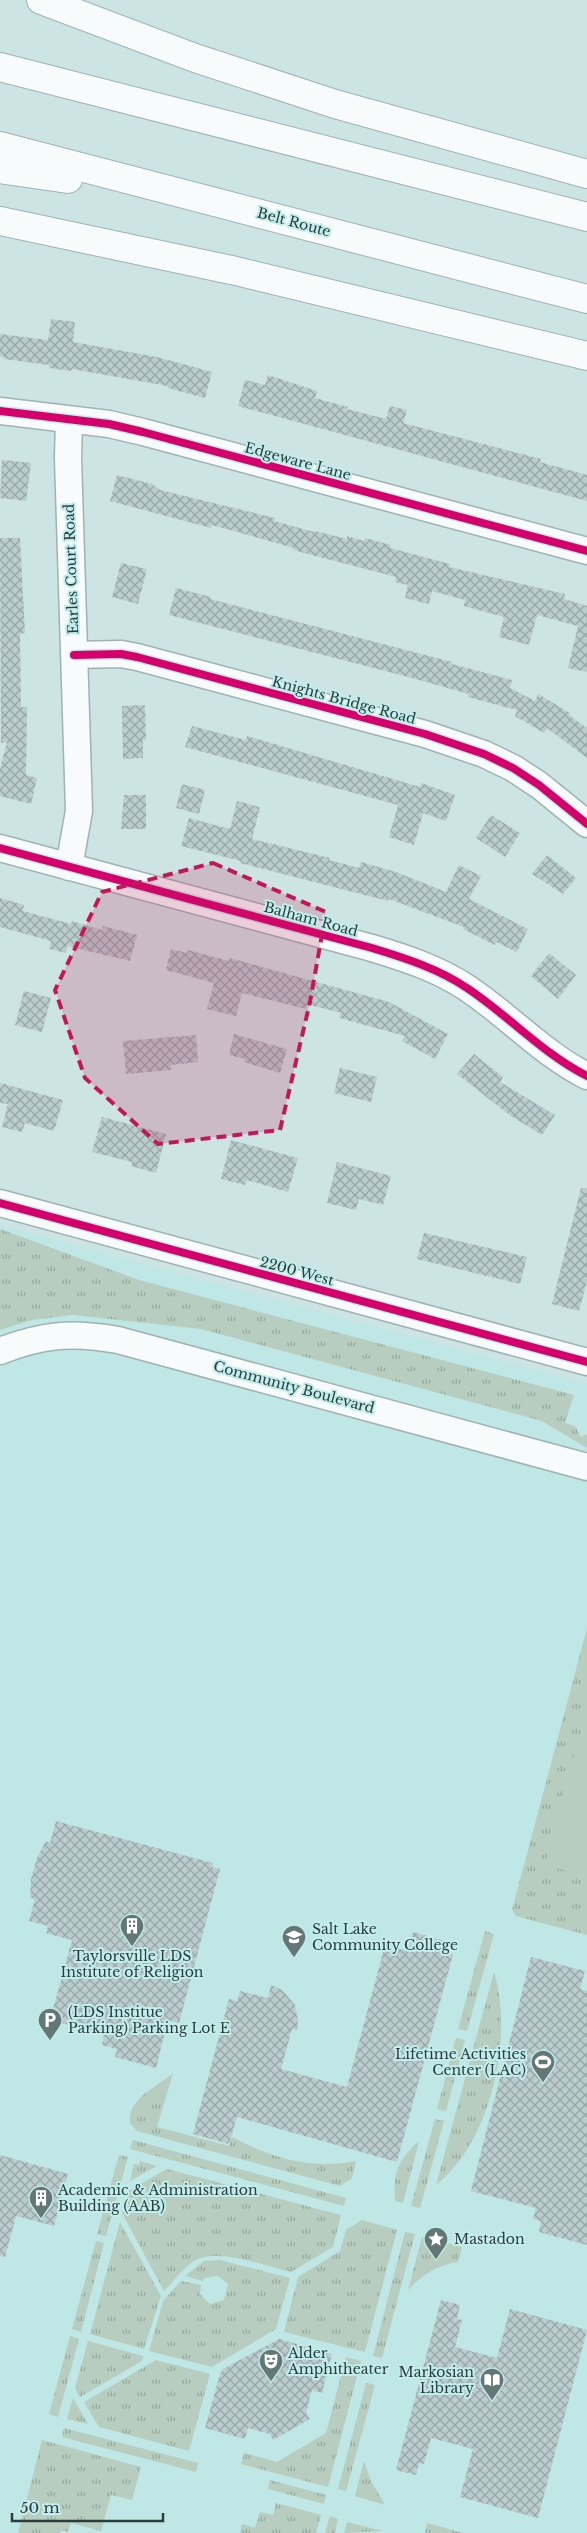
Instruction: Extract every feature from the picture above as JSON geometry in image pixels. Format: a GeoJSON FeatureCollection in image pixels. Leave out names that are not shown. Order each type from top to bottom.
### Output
{"type":"FeatureCollection","features":[{"type":"Feature","properties":{"kind":"highway"},"geometry":{"type":"LineString","coordinates":[[41,0],[195,58],[335,104],[587,174]]}},
{"type":"Feature","properties":{"kind":"highway"},"geometry":{"type":"LineString","coordinates":[[0,67],[587,217]]}},
{"type":"Feature","properties":{"kind":"highway","name":"Belt Route"},"geometry":{"type":"LineString","coordinates":[[0,146],[587,299]]}},
{"type":"Feature","properties":{"kind":"highway"},"geometry":{"type":"LineString","coordinates":[[0,169],[63,178],[150,185]]}},
{"type":"Feature","properties":{"kind":"highway"},"geometry":{"type":"LineString","coordinates":[[0,221],[236,271],[587,356]]}},
{"type":"Feature","properties":{"kind":"street","name":"Edgeware Lane"},"geometry":{"type":"LineString","coordinates":[[0,411],[110,424],[587,551]]}},
{"type":"Feature","properties":{"kind":"street","name":"Earles Court Road"},"geometry":{"type":"LineString","coordinates":[[69,420],[68,458],[79,810],[69,867]]}},
{"type":"Feature","properties":{"kind":"street","name":"Knights Bridge Road"},"geometry":{"type":"LineString","coordinates":[[74,655],[121,654],[137,657],[455,744],[513,768],[539,785],[587,824]]}},
{"type":"Feature","properties":{"kind":"street","name":"Balham Road"},"geometry":{"type":"LineString","coordinates":[[0,848],[372,948],[428,967],[466,987],[556,1057],[587,1076]]}},
{"type":"Feature","properties":{"kind":"street","name":"2200 West"},"geometry":{"type":"LineString","coordinates":[[0,1203],[587,1362]]}},
{"type":"Feature","properties":{"kind":"street","name":"Community Boulevard"},"geometry":{"type":"LineString","coordinates":[[0,1351],[31,1339],[46,1336],[95,1336],[118,1340],[587,1467]]}},
{"type":"Feature","properties":{"kind":"highlighted area"},"geometry":{"type":"Polygon","coordinates":[[[213,863],[326,912],[310,1002],[280,1130],[158,1144],[85,1078],[55,990],[102,892],[213,863]]]}},
{"type":"Feature","properties":{"kind":"shaded area","name":"Salt Lake Community College"},"geometry":{"type":"Polygon","coordinates":[[[0,1225],[587,1384],[587,2533],[0,2533],[0,1225]]]}},
{"type":"Feature","properties":{"kind":"green space"},"geometry":{"type":"Polygon","coordinates":[[[0,1229],[139,1280],[574,1395],[565,1423],[575,1426],[581,1437],[587,1434],[587,1448],[542,1421],[201,1329],[73,1315],[32,1320],[0,1330],[0,1229]]]}},
{"type":"Feature","properties":{"kind":"green space"},"geometry":{"type":"Polygon","coordinates":[[[587,1628],[587,1935],[516,1916],[512,1910],[587,1628]]]}},
{"type":"Feature","properties":{"kind":"green space"},"geometry":{"type":"Polygon","coordinates":[[[587,1706],[587,1876],[545,1865],[587,1706]]]}},
{"type":"Feature","properties":{"kind":"green space"},"geometry":{"type":"Polygon","coordinates":[[[485,1931],[494,1934],[467,2031],[458,2029],[485,1931]]]}},
{"type":"Feature","properties":{"kind":"green space"},"geometry":{"type":"Polygon","coordinates":[[[494,1972],[500,1998],[501,2027],[499,2057],[493,2087],[484,2116],[471,2143],[455,2166],[436,2185],[494,1972]]]}},
{"type":"Feature","properties":{"kind":"green space"},"geometry":{"type":"Polygon","coordinates":[[[456,2038],[465,2040],[446,2111],[437,2109],[456,2038]]]}},
{"type":"Feature","properties":{"kind":"green space"},"geometry":{"type":"Polygon","coordinates":[[[173,2073],[157,2127],[229,2146],[232,2137],[262,2151],[308,2163],[324,2164],[356,2161],[352,2178],[340,2186],[137,2131],[130,2123],[130,2114],[133,2107],[145,2094],[173,2073]]]}},
{"type":"Feature","properties":{"kind":"green space"},"geometry":{"type":"Polygon","coordinates":[[[435,2119],[444,2121],[420,2208],[411,2206],[435,2119]]]}},
{"type":"Feature","properties":{"kind":"green space"},"geometry":{"type":"Polygon","coordinates":[[[133,2140],[346,2198],[344,2206],[130,2149],[133,2140]]]}},
{"type":"Feature","properties":{"kind":"green space"},"geometry":{"type":"Polygon","coordinates":[[[419,2141],[403,2203],[395,2201],[395,2182],[398,2167],[406,2154],[419,2141]]]}},
{"type":"Feature","properties":{"kind":"green space"},"geometry":{"type":"Polygon","coordinates":[[[119,2155],[128,2157],[106,2236],[97,2234],[119,2155]]]}},
{"type":"Feature","properties":{"kind":"green space"},"geometry":{"type":"Polygon","coordinates":[[[140,2161],[157,2166],[130,2181],[134,2164],[139,2165],[140,2161]]]}},
{"type":"Feature","properties":{"kind":"green space"},"geometry":{"type":"Polygon","coordinates":[[[167,2169],[341,2215],[333,2247],[291,2272],[241,2259],[215,2256],[204,2257],[190,2264],[164,2291],[122,2213],[128,2191],[167,2169]]]}},
{"type":"Feature","properties":{"kind":"green space"},"geometry":{"type":"Polygon","coordinates":[[[362,2220],[397,2230],[365,2352],[284,2332],[298,2277],[340,2251],[346,2230],[362,2220]]]}},
{"type":"Feature","properties":{"kind":"green space"},"geometry":{"type":"Polygon","coordinates":[[[120,2222],[161,2296],[144,2349],[90,2334],[120,2222]]]}},
{"type":"Feature","properties":{"kind":"green space"},"geometry":{"type":"Polygon","coordinates":[[[405,2232],[415,2234],[382,2358],[373,2356],[405,2232]]]}},
{"type":"Feature","properties":{"kind":"green space"},"geometry":{"type":"Polygon","coordinates":[[[422,2237],[462,2247],[458,2262],[430,2272],[408,2290],[422,2237]]]}},
{"type":"Feature","properties":{"kind":"green space"},"geometry":{"type":"Polygon","coordinates":[[[96,2241],[104,2243],[81,2332],[72,2329],[96,2241]]]}},
{"type":"Feature","properties":{"kind":"green space"},"geometry":{"type":"Polygon","coordinates":[[[220,2260],[290,2278],[276,2329],[212,2367],[149,2351],[163,2301],[181,2281],[201,2285],[200,2294],[210,2304],[224,2300],[228,2284],[218,2276],[204,2278],[203,2281],[185,2276],[204,2261],[220,2260]]]}},
{"type":"Feature","properties":{"kind":"green space"},"geometry":{"type":"Polygon","coordinates":[[[70,2336],[79,2339],[58,2417],[49,2414],[70,2336]]]}},
{"type":"Feature","properties":{"kind":"green space"},"geometry":{"type":"Polygon","coordinates":[[[88,2341],[143,2356],[142,2361],[80,2397],[75,2388],[88,2341]]]}},
{"type":"Feature","properties":{"kind":"green space"},"geometry":{"type":"Polygon","coordinates":[[[346,2357],[361,2361],[328,2487],[241,2464],[244,2453],[277,2462],[326,2433],[346,2357]]]}},
{"type":"Feature","properties":{"kind":"green space"},"geometry":{"type":"Polygon","coordinates":[[[156,2360],[210,2374],[189,2451],[99,2427],[84,2402],[156,2360]]]}},
{"type":"Feature","properties":{"kind":"green space"},"geometry":{"type":"Polygon","coordinates":[[[366,2383],[375,2385],[346,2491],[338,2489],[366,2383]]]}},
{"type":"Feature","properties":{"kind":"green space"},"geometry":{"type":"Polygon","coordinates":[[[73,2398],[88,2424],[67,2419],[73,2398]]]}},
{"type":"Feature","properties":{"kind":"green space"},"geometry":{"type":"Polygon","coordinates":[[[64,2428],[198,2463],[196,2472],[62,2437],[64,2428]]]}},
{"type":"Feature","properties":{"kind":"green space"},"geometry":{"type":"Polygon","coordinates":[[[42,2440],[141,2467],[132,2500],[111,2495],[101,2531],[71,2523],[68,2532],[61,2530],[60,2533],[18,2533],[42,2440]]]}},
{"type":"Feature","properties":{"kind":"green space"},"geometry":{"type":"Polygon","coordinates":[[[364,2461],[371,2481],[385,2505],[355,2496],[364,2461]]]}},
{"type":"Feature","properties":{"kind":"green space"},"geometry":{"type":"Polygon","coordinates":[[[270,2480],[326,2495],[324,2504],[268,2489],[270,2480]]]}},
{"type":"Feature","properties":{"kind":"green space"},"geometry":{"type":"Polygon","coordinates":[[[276,2503],[321,2515],[316,2533],[240,2533],[242,2524],[255,2528],[260,2512],[273,2515],[276,2503]]]}},
{"type":"Feature","properties":{"kind":"green space"},"geometry":{"type":"Polygon","coordinates":[[[330,2516],[338,2519],[335,2533],[325,2533],[330,2516]]]}},
{"type":"Feature","properties":{"kind":"green space"},"geometry":{"type":"Polygon","coordinates":[[[347,2522],[383,2531],[344,2533],[347,2522]]]}},
{"type":"Feature","properties":{"kind":"green space"},"geometry":{"type":"Polygon","coordinates":[[[427,2523],[463,2533],[428,2533],[425,2532],[427,2523]]]}},
{"type":"Feature","properties":{"kind":"building"},"geometry":{"type":"Polygon","coordinates":[[[51,319],[75,322],[73,342],[157,357],[212,372],[205,398],[168,388],[168,386],[72,369],[71,371],[49,368],[49,365],[4,359],[4,357],[0,356],[0,334],[48,340],[51,319]]]}},
{"type":"Feature","properties":{"kind":"building"},"geometry":{"type":"Polygon","coordinates":[[[268,375],[317,391],[315,398],[348,407],[347,409],[386,419],[390,406],[407,410],[403,423],[541,459],[540,462],[587,475],[587,501],[238,406],[245,380],[265,385],[268,375]]]}},
{"type":"Feature","properties":{"kind":"building"},"geometry":{"type":"Polygon","coordinates":[[[2,460],[31,463],[26,501],[0,498],[2,460]]]}},
{"type":"Feature","properties":{"kind":"building"},"geometry":{"type":"Polygon","coordinates":[[[117,475],[152,484],[160,490],[275,518],[274,521],[314,532],[347,539],[347,536],[364,541],[365,538],[391,545],[390,548],[450,564],[449,567],[565,594],[564,599],[587,606],[587,672],[568,668],[578,626],[537,615],[529,645],[499,637],[504,617],[464,606],[465,600],[432,591],[429,604],[405,598],[408,585],[395,582],[396,577],[293,550],[294,548],[212,525],[211,528],[110,501],[117,475]]]}},
{"type":"Feature","properties":{"kind":"building"},"geometry":{"type":"Polygon","coordinates":[[[0,538],[20,538],[25,633],[20,634],[21,707],[27,707],[26,775],[37,778],[31,804],[0,796],[0,769],[7,742],[1,743],[0,538]]]}},
{"type":"Feature","properties":{"kind":"building"},"geometry":{"type":"Polygon","coordinates":[[[121,563],[147,569],[138,604],[112,597],[121,563]]]}},
{"type":"Feature","properties":{"kind":"building"},"geometry":{"type":"Polygon","coordinates":[[[176,588],[211,597],[210,599],[452,662],[452,664],[512,680],[510,688],[535,701],[538,694],[570,713],[569,715],[587,728],[587,758],[547,728],[544,733],[515,716],[517,710],[468,697],[469,694],[412,678],[169,615],[176,588]]]}},
{"type":"Feature","properties":{"kind":"building"},"geometry":{"type":"Polygon","coordinates":[[[145,705],[146,740],[143,740],[143,758],[123,759],[122,706],[145,705]]]}},
{"type":"Feature","properties":{"kind":"building"},"geometry":{"type":"Polygon","coordinates":[[[192,726],[246,740],[247,736],[420,787],[421,783],[455,795],[446,821],[423,813],[414,845],[389,837],[398,805],[185,747],[192,726]]]}},
{"type":"Feature","properties":{"kind":"building"},"geometry":{"type":"Polygon","coordinates":[[[182,784],[205,790],[199,814],[176,808],[182,784]]]}},
{"type":"Feature","properties":{"kind":"building"},"geometry":{"type":"Polygon","coordinates":[[[124,795],[146,795],[146,829],[121,829],[124,795]]]}},
{"type":"Feature","properties":{"kind":"building"},"geometry":{"type":"Polygon","coordinates":[[[237,801],[260,807],[252,839],[330,858],[329,860],[359,868],[361,862],[396,872],[446,892],[459,865],[481,876],[469,899],[528,929],[517,952],[496,942],[495,945],[463,929],[464,927],[389,899],[388,901],[181,846],[189,818],[230,829],[237,801]]]}},
{"type":"Feature","properties":{"kind":"building"},"geometry":{"type":"Polygon","coordinates":[[[491,815],[520,833],[505,857],[476,838],[491,815]]]}},
{"type":"Feature","properties":{"kind":"building"},"geometry":{"type":"Polygon","coordinates":[[[547,855],[576,878],[563,894],[532,874],[547,855]]]}},
{"type":"Feature","properties":{"kind":"building"},"geometry":{"type":"Polygon","coordinates":[[[0,898],[24,905],[23,911],[71,924],[72,921],[102,930],[103,926],[137,935],[130,961],[67,946],[66,953],[49,949],[51,941],[0,927],[0,898]]]}},
{"type":"Feature","properties":{"kind":"building"},"geometry":{"type":"Polygon","coordinates":[[[171,949],[187,953],[188,950],[229,961],[230,958],[389,1002],[448,1034],[435,1059],[402,1041],[405,1036],[339,1018],[341,1013],[307,1004],[306,1009],[242,993],[236,1016],[207,1009],[214,983],[166,970],[171,949]]]}},
{"type":"Feature","properties":{"kind":"building"},"geometry":{"type":"Polygon","coordinates":[[[549,953],[576,975],[558,999],[531,976],[549,953]]]}},
{"type":"Feature","properties":{"kind":"building"},"geometry":{"type":"Polygon","coordinates":[[[24,991],[51,998],[42,1032],[15,1025],[24,991]]]}},
{"type":"Feature","properties":{"kind":"building"},"geometry":{"type":"Polygon","coordinates":[[[234,1034],[287,1049],[280,1073],[244,1062],[245,1059],[229,1055],[234,1034]]]}},
{"type":"Feature","properties":{"kind":"building"},"geometry":{"type":"Polygon","coordinates":[[[196,1035],[198,1062],[171,1065],[171,1070],[126,1074],[123,1041],[196,1035]]]}},
{"type":"Feature","properties":{"kind":"building"},"geometry":{"type":"Polygon","coordinates":[[[474,1054],[503,1077],[500,1082],[555,1115],[542,1135],[511,1116],[457,1074],[474,1054]]]}},
{"type":"Feature","properties":{"kind":"building"},"geometry":{"type":"Polygon","coordinates":[[[340,1068],[377,1077],[371,1102],[334,1093],[340,1068]]]}},
{"type":"Feature","properties":{"kind":"building"},"geometry":{"type":"Polygon","coordinates":[[[0,1083],[63,1100],[54,1131],[25,1123],[22,1132],[2,1127],[8,1104],[0,1103],[0,1083]]]}},
{"type":"Feature","properties":{"kind":"building"},"geometry":{"type":"Polygon","coordinates":[[[102,1117],[166,1134],[156,1173],[131,1166],[132,1162],[92,1152],[102,1117]]]}},
{"type":"Feature","properties":{"kind":"building"},"geometry":{"type":"Polygon","coordinates":[[[231,1140],[298,1158],[288,1192],[247,1180],[245,1185],[221,1179],[231,1140]]]}},
{"type":"Feature","properties":{"kind":"building"},"geometry":{"type":"Polygon","coordinates":[[[337,1162],[391,1176],[383,1205],[359,1199],[356,1210],[327,1203],[337,1162]]]}},
{"type":"Feature","properties":{"kind":"building"},"geometry":{"type":"Polygon","coordinates":[[[581,1188],[587,1188],[587,1281],[579,1311],[552,1304],[581,1188]]]}},
{"type":"Feature","properties":{"kind":"building"},"geometry":{"type":"Polygon","coordinates":[[[424,1233],[527,1257],[520,1284],[417,1259],[424,1233]]]}},
{"type":"Feature","properties":{"kind":"building","name":"Taylorsville LDS Institute of Religion"},"geometry":{"type":"Polygon","coordinates":[[[56,1821],[213,1863],[212,1867],[220,1869],[179,2023],[168,2020],[156,2068],[115,2057],[117,2049],[102,2045],[104,2034],[50,2020],[72,1940],[46,1933],[48,1926],[29,1921],[35,1899],[30,1898],[31,1879],[37,1858],[46,1841],[50,1843],[56,1821]]]}},
{"type":"Feature","properties":{"kind":"building"},"geometry":{"type":"Polygon","coordinates":[[[413,1932],[448,1942],[445,1952],[453,1954],[397,2162],[237,2117],[229,2144],[193,2134],[229,1999],[237,2001],[240,1991],[268,1998],[271,1985],[282,1990],[295,2005],[298,2021],[297,2031],[292,2029],[281,2069],[347,2087],[385,1945],[408,1951],[413,1932]]]}},
{"type":"Feature","properties":{"kind":"building","name":"Lifetime Activities Center (LAC)"},"geometry":{"type":"Polygon","coordinates":[[[531,1957],[585,1971],[580,1989],[587,1991],[587,2245],[539,2232],[541,2221],[533,2219],[536,2208],[471,2191],[531,1957]]]}},
{"type":"Feature","properties":{"kind":"building","name":"Academic & Administration Building (AAB)"},"geometry":{"type":"Polygon","coordinates":[[[0,2155],[68,2174],[54,2226],[16,2216],[5,2257],[0,2256],[0,2155]]]}},
{"type":"Feature","properties":{"kind":"building","name":"Markosian Library"},"geometry":{"type":"Polygon","coordinates":[[[441,2300],[460,2305],[457,2319],[462,2320],[455,2347],[497,2358],[510,2309],[587,2330],[538,2518],[460,2497],[473,2449],[431,2438],[424,2464],[419,2463],[416,2475],[396,2470],[441,2300]]]}},
{"type":"Feature","properties":{"kind":"building","name":"Alder Amphitheater"},"geometry":{"type":"Polygon","coordinates":[[[279,2339],[332,2354],[322,2393],[312,2390],[306,2413],[310,2419],[273,2440],[270,2434],[248,2428],[245,2439],[205,2428],[223,2369],[279,2339]]]}},
{"type":"Feature","properties":{"kind":"cycle path"},"geometry":{"type":"LineString","coordinates":[[0,411],[109,424],[143,432],[587,551]]}},
{"type":"Feature","properties":{"kind":"cycle path"},"geometry":{"type":"LineString","coordinates":[[74,655],[121,654],[137,657],[425,734],[484,754],[513,768],[539,785],[587,824]]}},
{"type":"Feature","properties":{"kind":"cycle path"},"geometry":{"type":"LineString","coordinates":[[0,848],[372,948],[421,965],[445,975],[467,988],[555,1057],[587,1076]]}},
{"type":"Feature","properties":{"kind":"cycle path"},"geometry":{"type":"LineString","coordinates":[[0,1203],[587,1362]]}},
{"type":"Feature","properties":{"kind":"place","name":"Taylorsville LDS Institute of Religion"},"geometry":{"type":"Point","coordinates":[132,1947]}},
{"type":"Feature","properties":{"kind":"place","name":"Salt Lake Community College"},"geometry":{"type":"Point","coordinates":[294,1958]}},
{"type":"Feature","properties":{"kind":"place","name":"(LDS Institue Parking) Parking Lot E"},"geometry":{"type":"Point","coordinates":[50,2041]}},
{"type":"Feature","properties":{"kind":"place","name":"Lifetime Activities Center (LAC)"},"geometry":{"type":"Point","coordinates":[543,2083]}},
{"type":"Feature","properties":{"kind":"place","name":"Academic & Administration Building (AAB)"},"geometry":{"type":"Point","coordinates":[41,2219]}},
{"type":"Feature","properties":{"kind":"place","name":"Mastadon"},"geometry":{"type":"Point","coordinates":[436,2260]}},
{"type":"Feature","properties":{"kind":"place","name":"Alder Amphitheater"},"geometry":{"type":"Point","coordinates":[271,2382]}},
{"type":"Feature","properties":{"kind":"place","name":"Markosian Library"},"geometry":{"type":"Point","coordinates":[492,2401]}}]}
